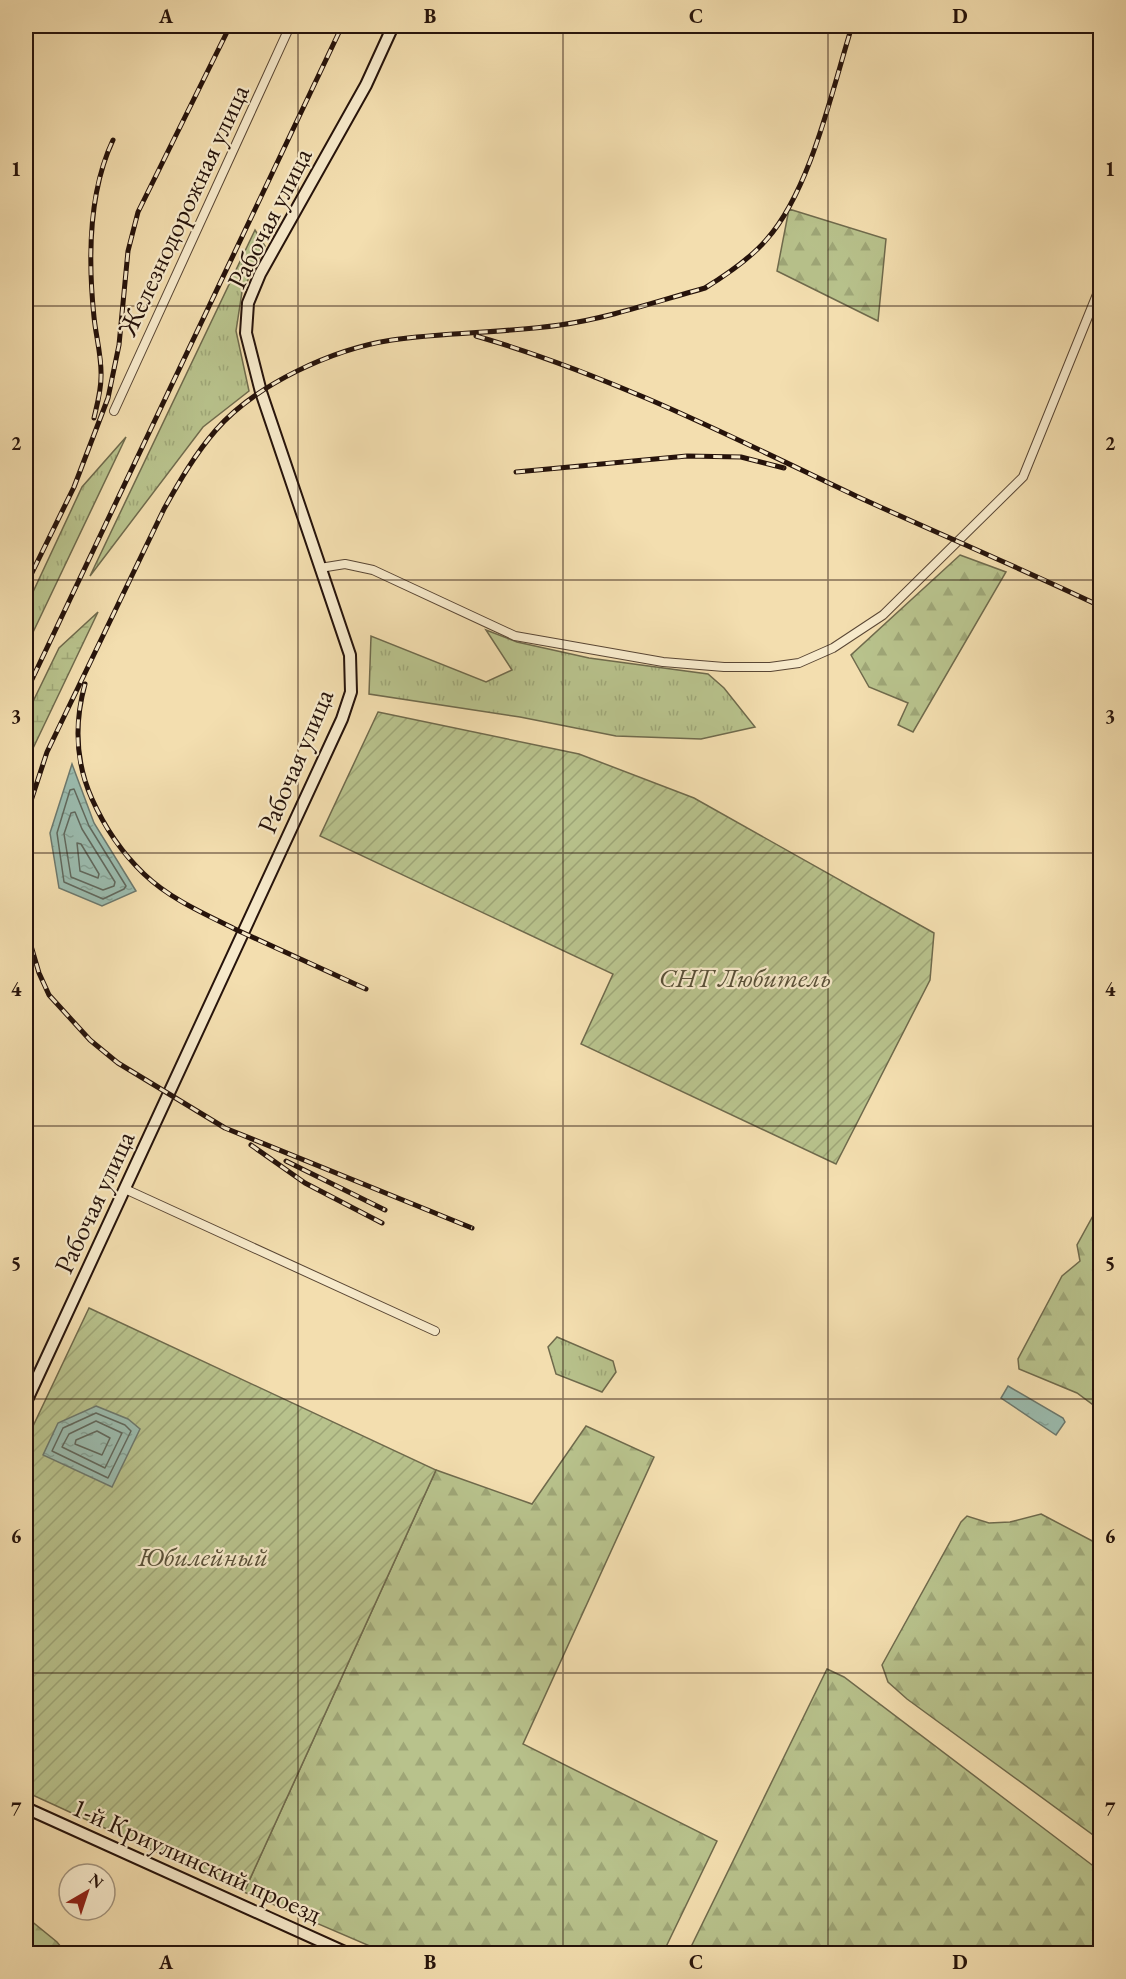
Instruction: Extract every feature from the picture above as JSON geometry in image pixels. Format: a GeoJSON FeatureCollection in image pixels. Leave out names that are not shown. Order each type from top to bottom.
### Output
{"type":"FeatureCollection","features":[{"type":"Feature","properties":{"kind":"street","name":"Железнодорожная улица"},"geometry":{"type":"LineString","coordinates":[[114,411],[290,26]]}},
{"type":"Feature","properties":{"kind":"street","name":"Рабочая улица"},"geometry":{"type":"LineString","coordinates":[[26,1402],[342,719],[351,692],[350,655],[261,392],[246,333],[247,311],[260,274],[366,85],[393,26]]}},
{"type":"Feature","properties":{"kind":"street"},"geometry":{"type":"LineString","coordinates":[[320,568],[345,564],[373,570],[515,636],[663,662],[724,667],[770,667],[800,663],[833,648],[883,615],[1023,477],[1101,287]]}},
{"type":"Feature","properties":{"kind":"street"},"geometry":{"type":"LineString","coordinates":[[125,1189],[435,1331]]}},
{"type":"Feature","properties":{"kind":"street","name":"1-й Криулинский проезд"},"geometry":{"type":"LineString","coordinates":[[26,1808],[349,1953]]}},
{"type":"Feature","properties":{"kind":"green space"},"geometry":{"type":"Polygon","coordinates":[[[789,209],[886,239],[878,321],[777,271],[789,209]]]}},
{"type":"Feature","properties":{"kind":"green space"},"geometry":{"type":"Polygon","coordinates":[[[255,230],[265,246],[242,292],[236,331],[249,391],[203,427],[90,576],[255,230]]]}},
{"type":"Feature","properties":{"kind":"green space"},"geometry":{"type":"Polygon","coordinates":[[[126,437],[26,647],[26,607],[82,487],[126,437]]]}},
{"type":"Feature","properties":{"kind":"green space"},"geometry":{"type":"Polygon","coordinates":[[[960,555],[1006,572],[913,732],[898,725],[908,703],[869,687],[851,655],[960,555]]]}},
{"type":"Feature","properties":{"kind":"green space"},"geometry":{"type":"Polygon","coordinates":[[[98,612],[26,763],[26,716],[59,648],[98,612]]]}},
{"type":"Feature","properties":{"kind":"green space"},"geometry":{"type":"Polygon","coordinates":[[[486,630],[517,642],[589,658],[708,674],[724,688],[755,727],[701,739],[616,736],[520,717],[369,694],[371,636],[486,682],[512,670],[486,630]]]}},
{"type":"Feature","properties":{"kind":"green space","name":"СНТ Любитель"},"geometry":{"type":"Polygon","coordinates":[[[378,712],[579,754],[694,798],[934,933],[930,980],[836,1164],[581,1044],[613,974],[320,836],[378,712]]]}},
{"type":"Feature","properties":{"kind":"green space"},"geometry":{"type":"Polygon","coordinates":[[[1100,1203],[1100,1410],[1077,1393],[1019,1369],[1018,1359],[1062,1276],[1080,1261],[1077,1245],[1100,1203]]]}},
{"type":"Feature","properties":{"kind":"green space","name":"Юбилейный"},"geometry":{"type":"Polygon","coordinates":[[[89,1308],[436,1470],[244,1892],[26,1792],[26,1441],[89,1308]]]}},
{"type":"Feature","properties":{"kind":"green space"},"geometry":{"type":"Polygon","coordinates":[[[557,1337],[613,1361],[616,1372],[602,1392],[556,1374],[548,1347],[557,1337]]]}},
{"type":"Feature","properties":{"kind":"green space"},"geometry":{"type":"Polygon","coordinates":[[[586,1426],[654,1457],[523,1744],[717,1841],[663,1953],[386,1953],[244,1892],[436,1470],[532,1504],[586,1426]]]}},
{"type":"Feature","properties":{"kind":"green space"},"geometry":{"type":"Polygon","coordinates":[[[1041,1514],[1100,1545],[1100,1840],[907,1699],[888,1682],[882,1665],[961,1522],[967,1516],[989,1523],[1010,1522],[1041,1514]]]}},
{"type":"Feature","properties":{"kind":"green space"},"geometry":{"type":"Polygon","coordinates":[[[827,1669],[844,1677],[1100,1871],[1100,1953],[688,1953],[827,1669]]]}},
{"type":"Feature","properties":{"kind":"green space"},"geometry":{"type":"Polygon","coordinates":[[[26,1920],[30,1920],[57,1942],[66,1953],[26,1953],[26,1920]]]}},
{"type":"Feature","properties":{"kind":"water"},"geometry":{"type":"Polygon","coordinates":[[[72,764],[94,823],[136,891],[102,906],[59,888],[50,833],[72,764]]]}},
{"type":"Feature","properties":{"kind":"water"},"geometry":{"type":"Polygon","coordinates":[[[1008,1386],[1063,1418],[1065,1422],[1056,1435],[1001,1398],[1008,1386]]]}},
{"type":"Feature","properties":{"kind":"water"},"geometry":{"type":"Polygon","coordinates":[[[96,1406],[128,1419],[140,1429],[112,1487],[43,1455],[58,1423],[96,1406]]]}},
{"type":"Feature","properties":{"kind":"railway"},"geometry":{"type":"LineString","coordinates":[[26,585],[74,487],[108,398],[119,345],[128,251],[138,212],[230,26]]}},
{"type":"Feature","properties":{"kind":"railway"},"geometry":{"type":"LineString","coordinates":[[26,692],[342,26]]}},
{"type":"Feature","properties":{"kind":"railway"},"geometry":{"type":"LineString","coordinates":[[26,816],[47,752],[164,509],[201,449],[233,413],[252,398],[297,371],[345,351],[413,337],[518,330],[578,322],[615,314],[705,288],[754,253],[782,218],[796,194],[819,138],[852,26]]}},
{"type":"Feature","properties":{"kind":"railway"},"geometry":{"type":"LineString","coordinates":[[94,418],[100,393],[101,370],[92,295],[92,227],[99,182],[113,140]]}},
{"type":"Feature","properties":{"kind":"railway"},"geometry":{"type":"LineString","coordinates":[[476,336],[574,369],[669,408],[856,496],[1100,606]]}},
{"type":"Feature","properties":{"kind":"railway"},"geometry":{"type":"LineString","coordinates":[[516,472],[687,456],[741,457],[784,468]]}},
{"type":"Feature","properties":{"kind":"railway"},"geometry":{"type":"LineString","coordinates":[[85,684],[78,728],[82,771],[102,820],[136,866],[154,883],[188,905],[366,989]]}},
{"type":"Feature","properties":{"kind":"railway"},"geometry":{"type":"LineString","coordinates":[[26,929],[39,973],[49,995],[90,1040],[118,1063],[225,1128],[472,1228]]}},
{"type":"Feature","properties":{"kind":"railway"},"geometry":{"type":"LineString","coordinates":[[251,1145],[305,1183],[382,1223]]}},
{"type":"Feature","properties":{"kind":"railway"},"geometry":{"type":"LineString","coordinates":[[286,1161],[385,1210]]}}]}
